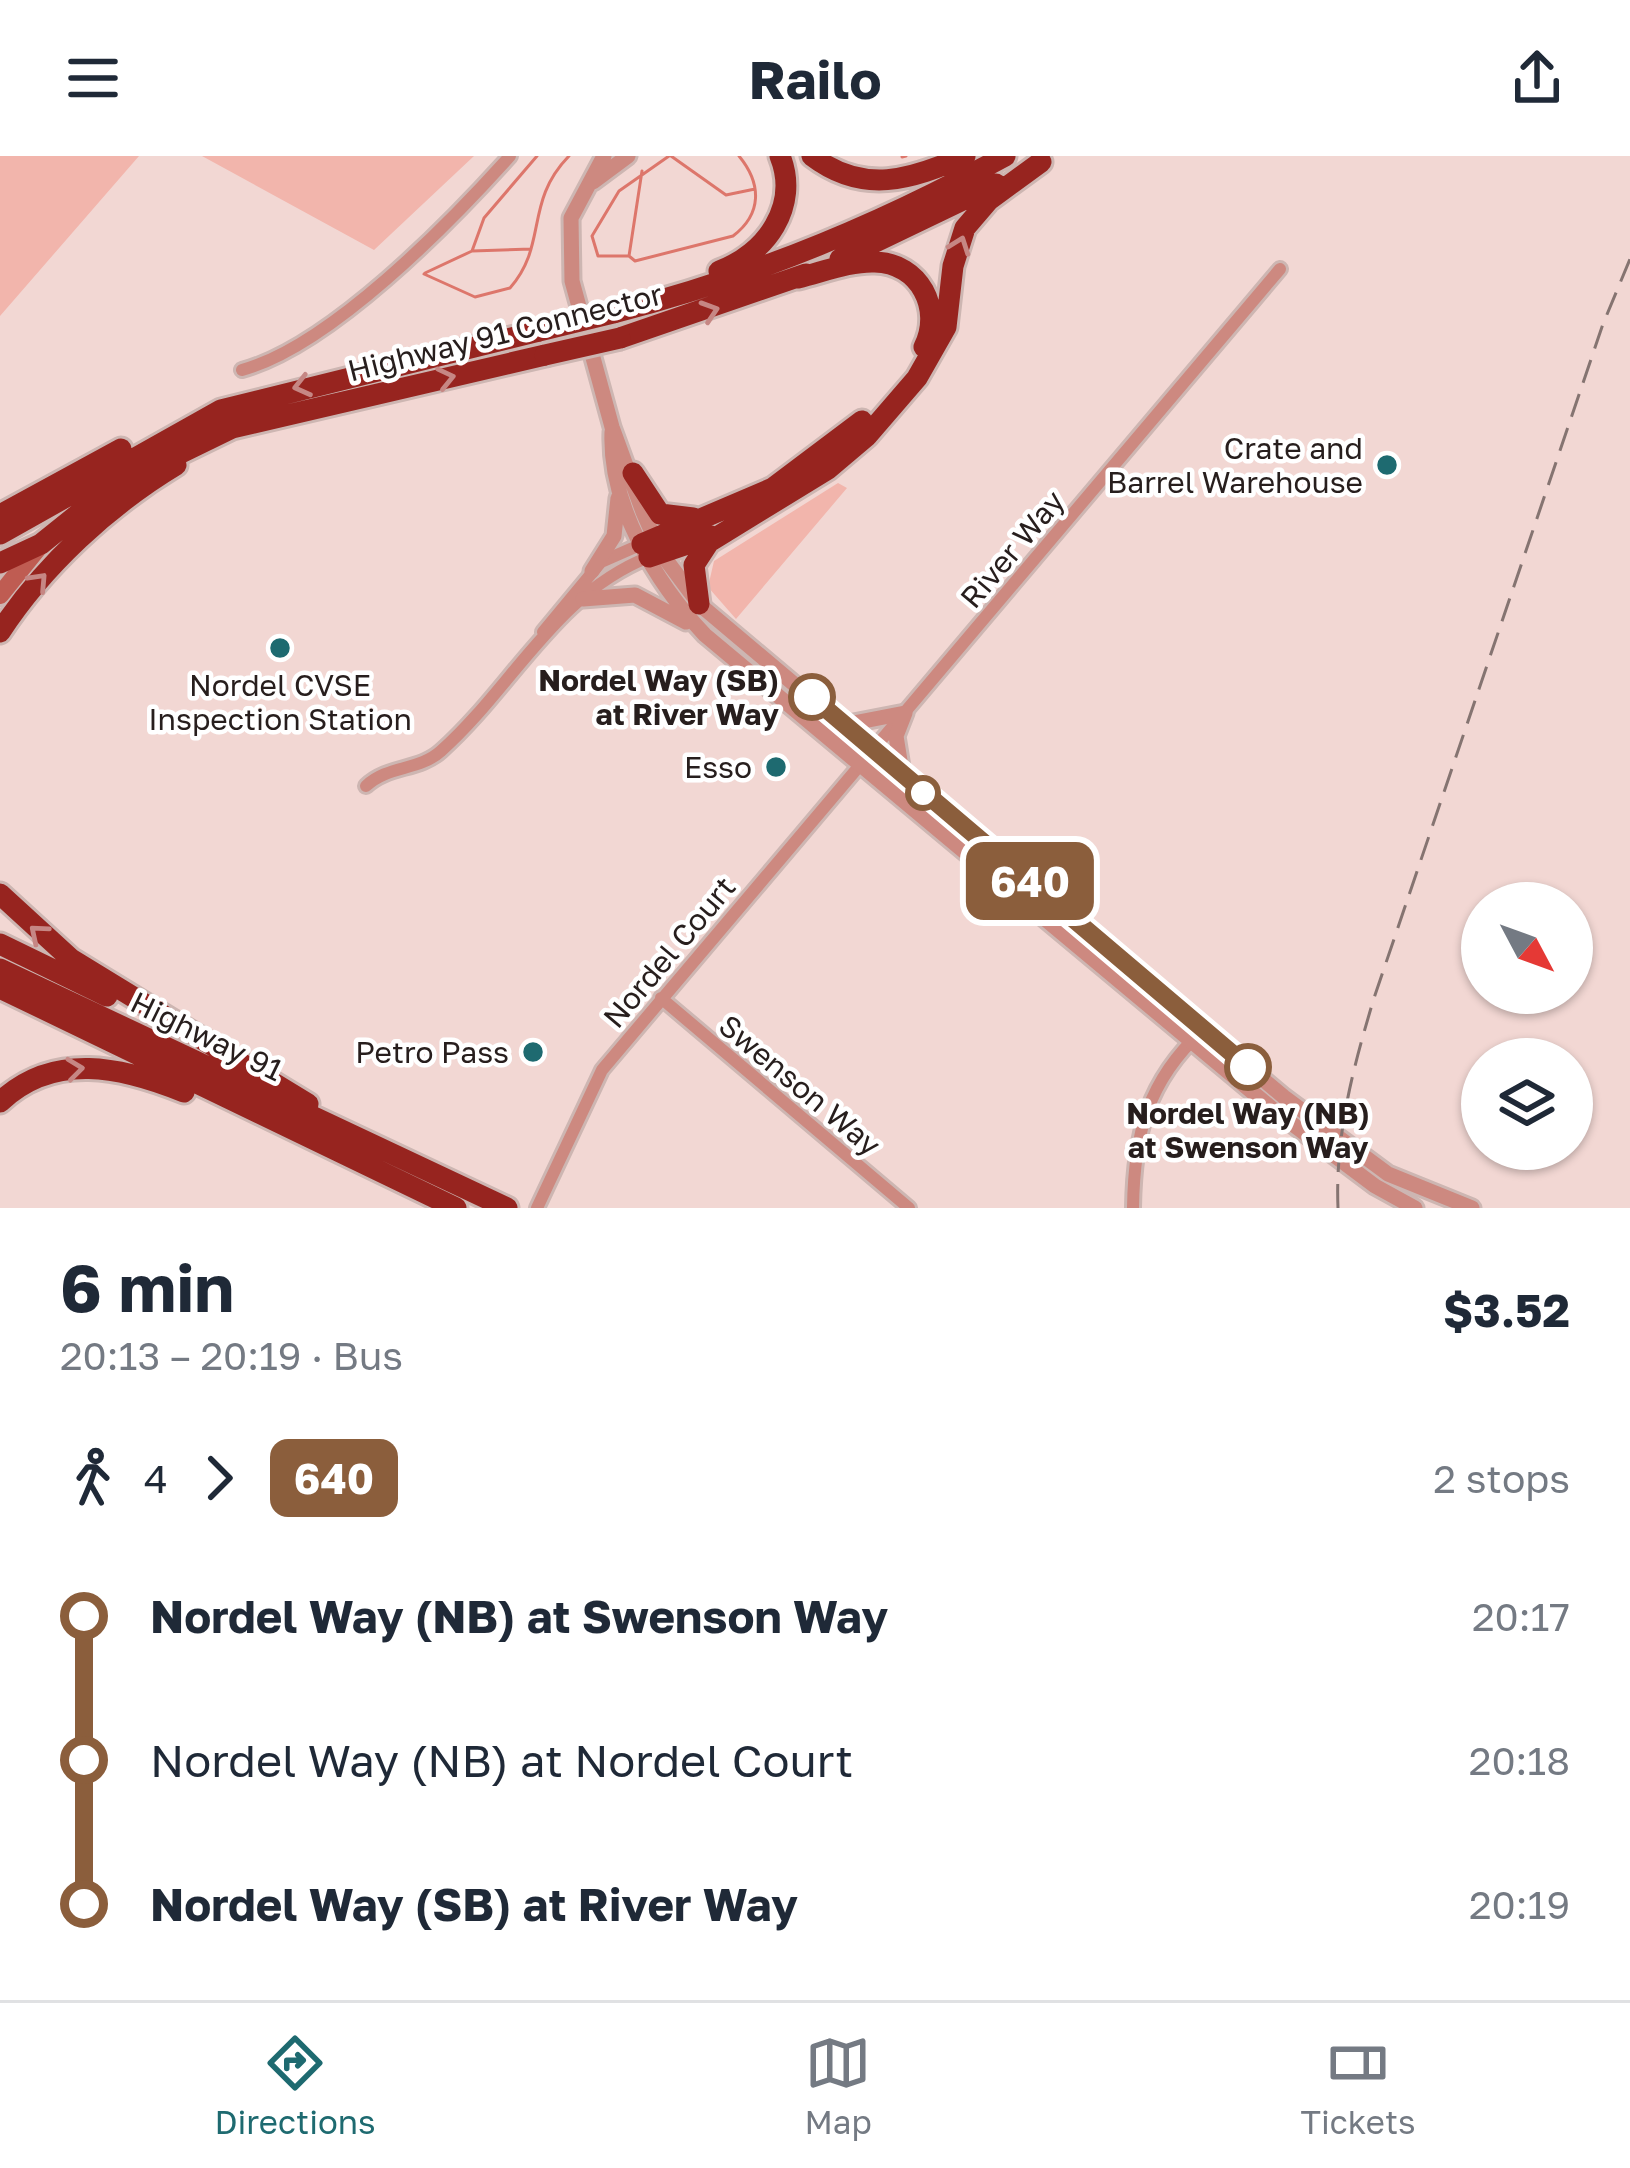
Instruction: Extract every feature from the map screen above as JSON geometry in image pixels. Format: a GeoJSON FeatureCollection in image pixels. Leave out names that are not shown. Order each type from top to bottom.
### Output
{"type":"FeatureCollection","features":[{"type":"Feature","properties":{"kind":"highway"},"geometry":{"type":"LineString","coordinates":[[613,314],[745,260],[774,229],[785,190],[776,156]]}},
{"type":"Feature","properties":{"kind":"highway"},"geometry":{"type":"LineString","coordinates":[[812,156],[841,174],[878,182],[906,178],[965,156]]}},
{"type":"Feature","properties":{"kind":"highway","name":"Highway 91 Connector"},"geometry":{"type":"LineString","coordinates":[[0,535],[221,410],[716,285],[818,247],[1005,156]]}},
{"type":"Feature","properties":{"kind":"highway"},"geometry":{"type":"LineString","coordinates":[[652,548],[812,482],[886,417],[943,336],[953,266],[965,228],[989,200],[1046,159]]}},
{"type":"Feature","properties":{"kind":"highway","name":"Highway 91 Connector"},"geometry":{"type":"LineString","coordinates":[[41,544],[89,501],[143,468],[232,428],[620,338],[798,278],[1046,159]]}},
{"type":"Feature","properties":{"kind":"highway"},"geometry":{"type":"LineString","coordinates":[[699,604],[694,565],[719,524],[841,440],[893,388],[928,339],[929,300],[901,269],[854,264],[798,278]]}},
{"type":"Feature","properties":{"kind":"highway"},"geometry":{"type":"LineString","coordinates":[[0,515],[167,424],[192,413],[221,410]]}},
{"type":"Feature","properties":{"kind":"highway"},"geometry":{"type":"LineString","coordinates":[[0,632],[44,575],[136,491],[214,445],[291,414]]}},
{"type":"Feature","properties":{"kind":"highway"},"geometry":{"type":"LineString","coordinates":[[626,481],[665,517],[719,524]]}},
{"type":"Feature","properties":{"kind":"highway"},"geometry":{"type":"LineString","coordinates":[[0,563],[41,544]]}},
{"type":"Feature","properties":{"kind":"highway"},"geometry":{"type":"LineString","coordinates":[[0,894],[71,959],[456,1208]]}},
{"type":"Feature","properties":{"kind":"highway"},"geometry":{"type":"LineString","coordinates":[[0,944],[205,1045]]}},
{"type":"Feature","properties":{"kind":"highway","name":"Highway 91"},"geometry":{"type":"LineString","coordinates":[[0,969],[387,1162]]}},
{"type":"Feature","properties":{"kind":"highway","name":"Highway 91"},"geometry":{"type":"LineString","coordinates":[[0,988],[358,1161],[387,1162]]}},
{"type":"Feature","properties":{"kind":"highway"},"geometry":{"type":"LineString","coordinates":[[0,1102],[50,1072],[100,1066],[158,1081],[358,1161]]}},
{"type":"Feature","properties":{"kind":"highway"},"geometry":{"type":"LineString","coordinates":[[387,1162],[507,1208]]}},
{"type":"Feature","properties":{"kind":"main road","name":"Highway 91 Connector"},"geometry":{"type":"LineString","coordinates":[[0,595],[41,544]]}},
{"type":"Feature","properties":{"kind":"street"},"geometry":{"type":"LineString","coordinates":[[242,370],[279,356],[378,283],[510,156]]}},
{"type":"Feature","properties":{"kind":"street"},"geometry":{"type":"LineString","coordinates":[[604,156],[571,218],[568,265],[626,481],[673,598],[705,635],[1197,1035],[1388,1174],[1472,1208]]}},
{"type":"Feature","properties":{"kind":"street"},"geometry":{"type":"LineString","coordinates":[[586,187],[628,156]]}},
{"type":"Feature","properties":{"kind":"street","name":"River Way"},"geometry":{"type":"LineString","coordinates":[[873,751],[1280,269]]}},
{"type":"Feature","properties":{"kind":"street"},"geometry":{"type":"LineString","coordinates":[[367,786],[384,772],[440,753],[539,638],[614,536],[626,481]]}},
{"type":"Feature","properties":{"kind":"street"},"geometry":{"type":"LineString","coordinates":[[592,571],[652,548]]}},
{"type":"Feature","properties":{"kind":"street"},"geometry":{"type":"LineString","coordinates":[[539,638],[602,579],[652,548]]}},
{"type":"Feature","properties":{"kind":"street"},"geometry":{"type":"LineString","coordinates":[[652,548],[699,604],[843,724],[1309,1138],[1415,1208]]}},
{"type":"Feature","properties":{"kind":"street"},"geometry":{"type":"LineString","coordinates":[[584,599],[635,595],[705,635]]}},
{"type":"Feature","properties":{"kind":"street"},"geometry":{"type":"LineString","coordinates":[[843,724],[905,713]]}},
{"type":"Feature","properties":{"kind":"street"},"geometry":{"type":"LineString","coordinates":[[902,776],[896,736],[905,713]]}},
{"type":"Feature","properties":{"kind":"street","name":"Nordel Court"},"geometry":{"type":"LineString","coordinates":[[538,1208],[602,1070],[873,751]]}},
{"type":"Feature","properties":{"kind":"street","name":"Swenson Way"},"geometry":{"type":"LineString","coordinates":[[661,998],[909,1208]]}},
{"type":"Feature","properties":{"kind":"street"},"geometry":{"type":"LineString","coordinates":[[1132,1208],[1145,1107],[1161,1074],[1197,1035]]}},
{"type":"Feature","properties":{"kind":"street"},"geometry":{"type":"LineString","coordinates":[[1384,1191],[1396,1189],[1440,1208]]}},
{"type":"Feature","properties":{"kind":"shaded area"},"geometry":{"type":"Polygon","coordinates":[[[0,156],[139,156],[0,316],[0,156]]]}},
{"type":"Feature","properties":{"kind":"shaded area"},"geometry":{"type":"Polygon","coordinates":[[[202,156],[474,156],[374,250],[202,156]]]}},
{"type":"Feature","properties":{"kind":"shaded area"},"geometry":{"type":"Polygon","coordinates":[[[838,483],[847,488],[736,619],[708,587],[714,561],[838,483]]]}},
{"type":"Feature","properties":{"kind":"waterway"},"geometry":{"type":"LineString","coordinates":[[472,251],[484,218],[537,156]]}},
{"type":"Feature","properties":{"kind":"waterway"},"geometry":{"type":"LineString","coordinates":[[424,274],[475,297],[510,288],[529,256],[546,190],[569,156]]}},
{"type":"Feature","properties":{"kind":"waterway"},"geometry":{"type":"LineString","coordinates":[[628,256],[598,256],[592,236],[619,191],[669,156]]}},
{"type":"Feature","properties":{"kind":"waterway"},"geometry":{"type":"LineString","coordinates":[[671,156],[726,195],[755,189]]}},
{"type":"Feature","properties":{"kind":"waterway"},"geometry":{"type":"LineString","coordinates":[[642,171],[629,256],[635,261],[733,236],[743,227],[756,198],[752,177],[739,156]]}},
{"type":"Feature","properties":{"kind":"waterway"},"geometry":{"type":"LineString","coordinates":[[902,157],[906,156]]}},
{"type":"Feature","properties":{"kind":"waterway"},"geometry":{"type":"LineString","coordinates":[[425,273],[472,251],[531,249]]}},
{"type":"Feature","properties":{"kind":"railway"},"geometry":{"type":"LineString","coordinates":[[1338,1208],[1347,1102],[1374,998],[1603,324],[1630,259]]}},
{"type":"Feature","properties":{"kind":"bus line","name":"640"},"geometry":{"type":"LineString","coordinates":[[812,697],[1248,1067]]}},
{"type":"Feature","properties":{"kind":"place","name":"Crate and Barrel Warehouse"},"geometry":{"type":"Point","coordinates":[1387,465]}},
{"type":"Feature","properties":{"kind":"place","name":"Nordel CVSE Inspection Station"},"geometry":{"type":"Point","coordinates":[280,648]}},
{"type":"Feature","properties":{"kind":"place","name":"Nordel Way (SB) at River Way"},"geometry":{"type":"Point","coordinates":[812,697]}},
{"type":"Feature","properties":{"kind":"place","name":"Esso"},"geometry":{"type":"Point","coordinates":[776,767]}},
{"type":"Feature","properties":{"kind":"place","name":"Petro Pass"},"geometry":{"type":"Point","coordinates":[533,1052]}},
{"type":"Feature","properties":{"kind":"place","name":"Nordel Way (NB) at Swenson Way"},"geometry":{"type":"Point","coordinates":[1248,1067]}}]}
